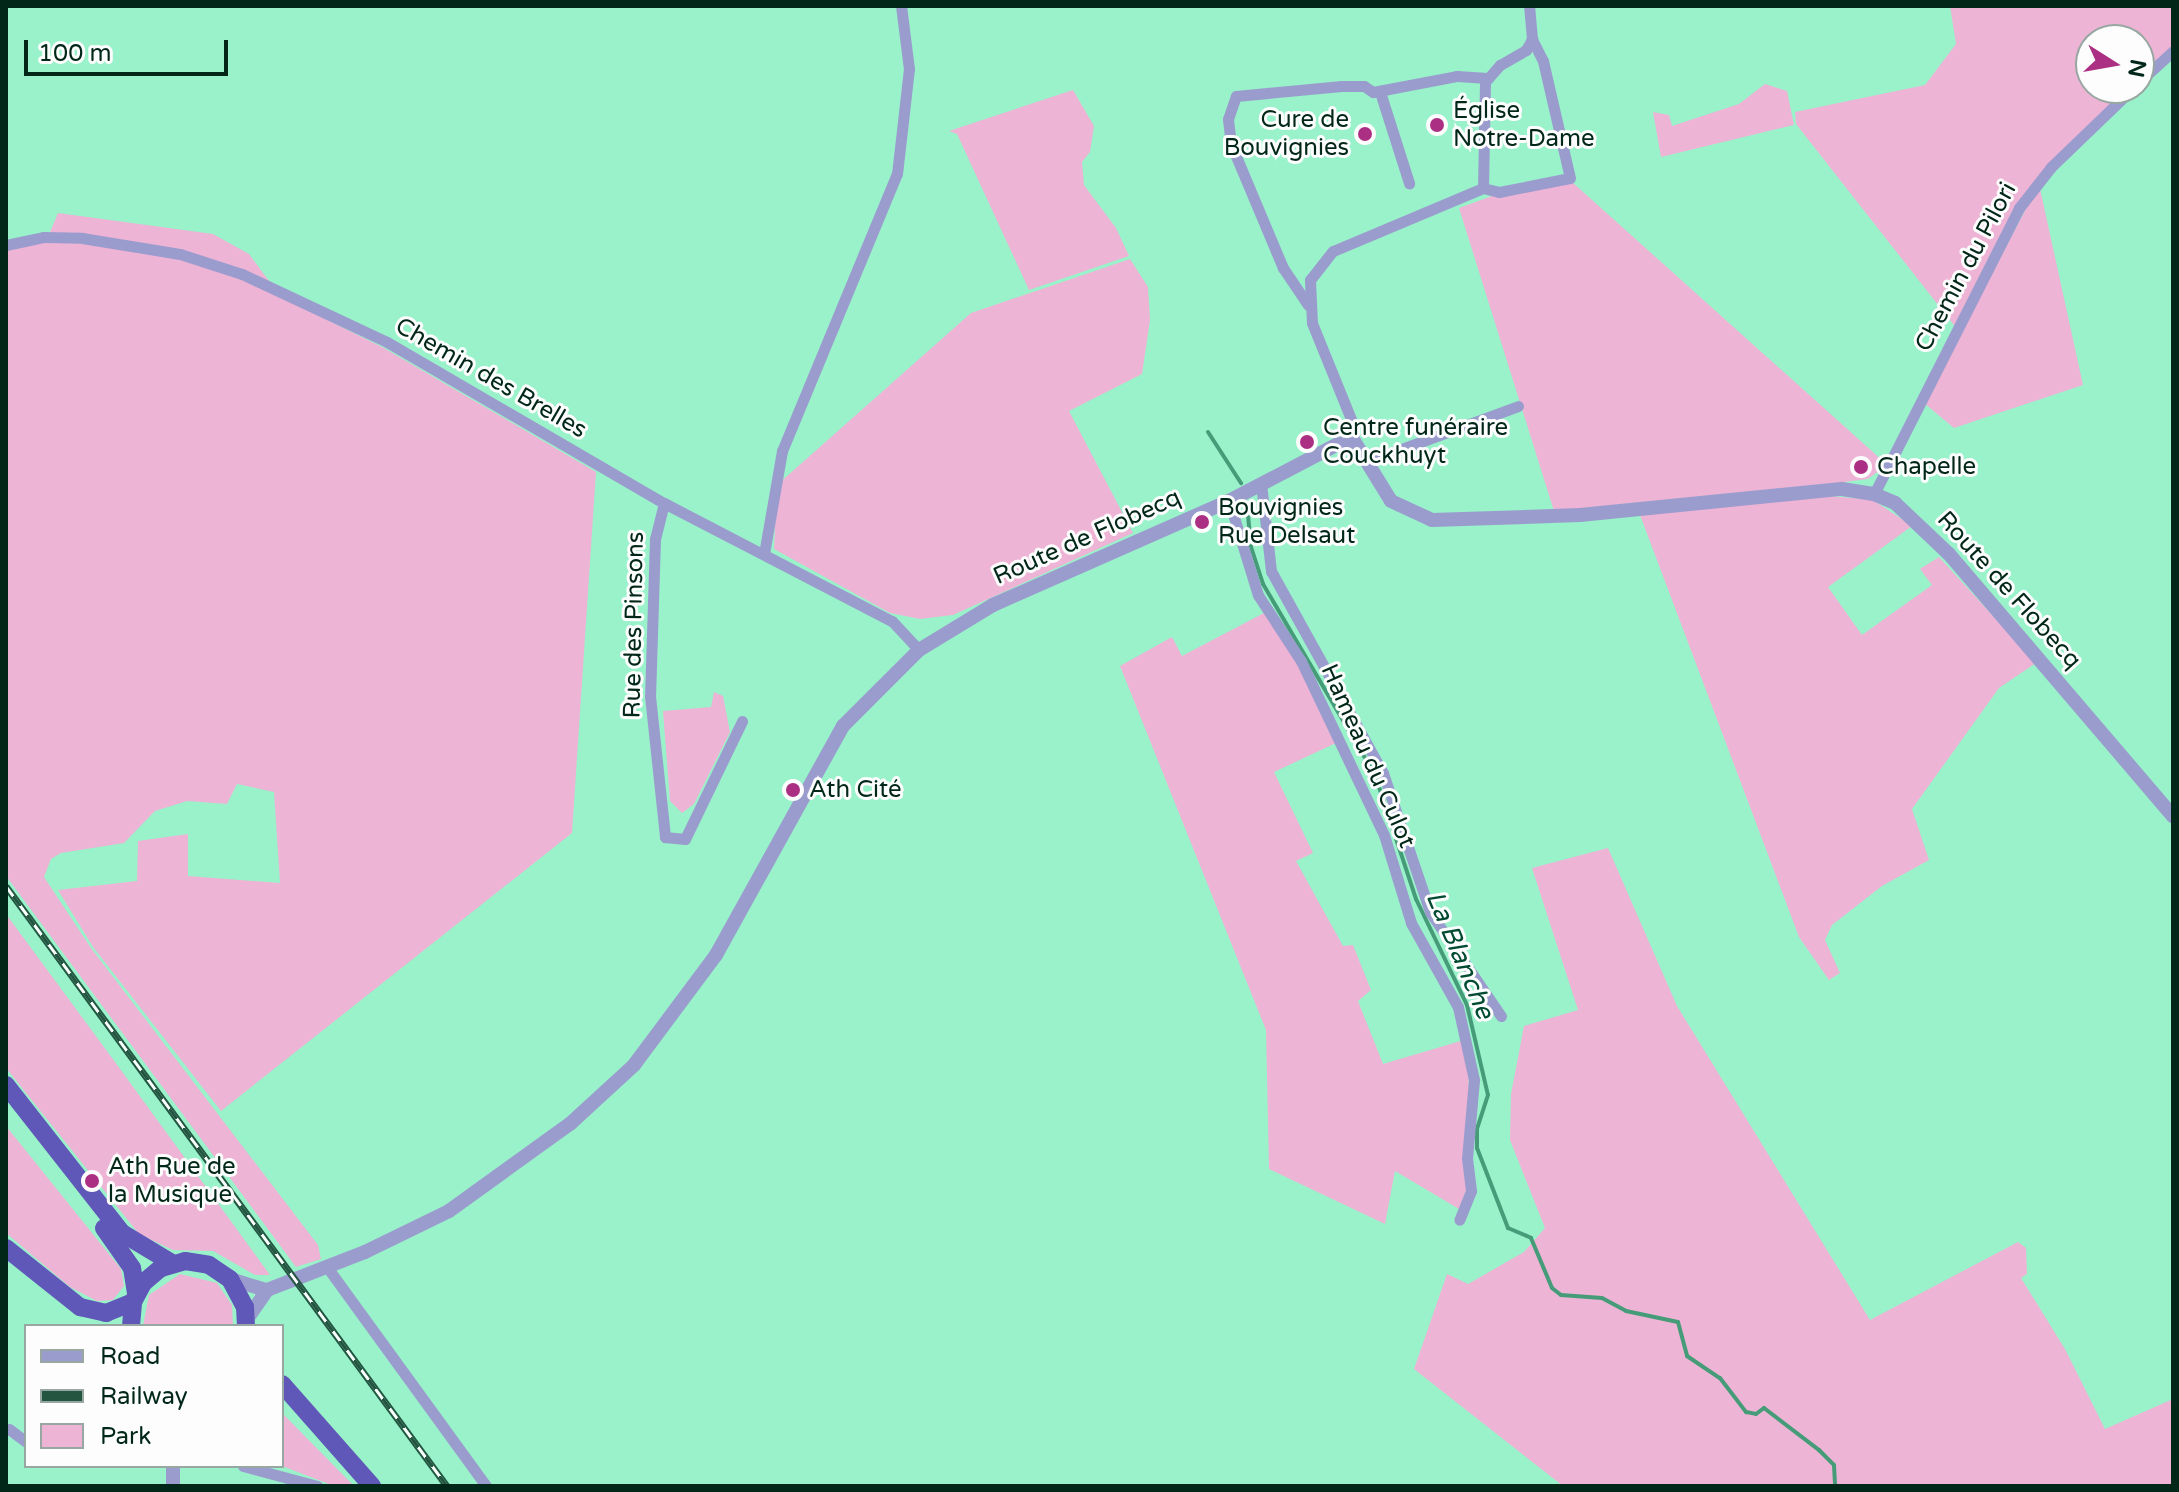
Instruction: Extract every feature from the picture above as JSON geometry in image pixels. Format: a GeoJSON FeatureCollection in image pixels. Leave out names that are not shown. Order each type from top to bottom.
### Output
{"type":"FeatureCollection","features":[{"type":"Feature","properties":{"kind":"highway"},"geometry":{"type":"LineString","coordinates":[[6,1085],[122,1233],[172,1263],[209,1265],[230,1279],[240,1292],[246,1324]]}},
{"type":"Feature","properties":{"kind":"highway"},"geometry":{"type":"LineString","coordinates":[[6,1103],[121,1250],[135,1275],[131,1324]]}},
{"type":"Feature","properties":{"kind":"highway"},"geometry":{"type":"LineString","coordinates":[[6,1248],[80,1307],[106,1313],[134,1297],[151,1274],[172,1263]]}},
{"type":"Feature","properties":{"kind":"highway"},"geometry":{"type":"LineString","coordinates":[[6,1261],[64,1309],[103,1324]]}},
{"type":"Feature","properties":{"kind":"highway"},"geometry":{"type":"LineString","coordinates":[[284,1387],[312,1423],[372,1486]]}},
{"type":"Feature","properties":{"kind":"highway"},"geometry":{"type":"LineString","coordinates":[[284,1402],[312,1423]]}},
{"type":"Feature","properties":{"kind":"street"},"geometry":{"type":"LineString","coordinates":[[764,554],[782,451],[897,174],[909,69],[901,6]]}},
{"type":"Feature","properties":{"kind":"street"},"geometry":{"type":"LineString","coordinates":[[1308,305],[1310,280],[1333,251],[1483,188],[1499,192],[1570,178],[1543,61],[1532,39],[1529,6]]}},
{"type":"Feature","properties":{"kind":"street"},"geometry":{"type":"LineString","coordinates":[[1354,441],[1353,424],[1308,305],[1278,259],[1231,144],[1228,119],[1236,96],[1253,91],[1364,86],[1380,92],[1457,76],[1487,78],[1520,56],[1532,39]]}},
{"type":"Feature","properties":{"kind":"street"},"geometry":{"type":"LineString","coordinates":[[2155,67],[2173,51]]}},
{"type":"Feature","properties":{"kind":"street"},"geometry":{"type":"LineString","coordinates":[[1483,188],[1487,78]]}},
{"type":"Feature","properties":{"kind":"street"},"geometry":{"type":"LineString","coordinates":[[1380,92],[1409,183]]}},
{"type":"Feature","properties":{"kind":"street","name":"Chemin du Pilori"},"geometry":{"type":"LineString","coordinates":[[1874,494],[2019,208],[2051,167],[2116,104]]}},
{"type":"Feature","properties":{"kind":"street","name":"Chemin des Brelles"},"geometry":{"type":"LineString","coordinates":[[6,245],[43,237],[82,238],[180,254],[242,274],[387,342],[664,503],[892,621],[919,650]]}},
{"type":"Feature","properties":{"kind":"street"},"geometry":{"type":"LineString","coordinates":[[1366,462],[1518,406]]}},
{"type":"Feature","properties":{"kind":"street","name":"Route de Flobecq"},"geometry":{"type":"LineString","coordinates":[[267,1290],[327,1267],[462,1202],[571,1123],[634,1065],[716,955],[843,726],[878,686],[919,650],[993,605],[1354,441],[1391,501],[1432,520],[1580,515],[1842,489],[1874,494],[1895,503],[1949,554],[2173,816]]}},
{"type":"Feature","properties":{"kind":"street"},"geometry":{"type":"LineString","coordinates":[[1246,492],[1271,571],[1383,773],[1430,912],[1501,1016]]}},
{"type":"Feature","properties":{"kind":"street","name":"Hameau du Culot"},"geometry":{"type":"LineString","coordinates":[[1246,492],[1258,595],[1301,661],[1384,835],[1411,923],[1458,1007],[1474,1080],[1467,1158],[1471,1191],[1459,1220]]}},
{"type":"Feature","properties":{"kind":"street","name":"Rue des Pinsons"},"geometry":{"type":"LineString","coordinates":[[664,503],[655,539],[650,696],[665,837],[685,839],[742,721]]}},
{"type":"Feature","properties":{"kind":"street"},"geometry":{"type":"LineString","coordinates":[[327,1267],[486,1486]]}},
{"type":"Feature","properties":{"kind":"street"},"geometry":{"type":"LineString","coordinates":[[230,1279],[267,1290],[250,1308],[246,1324]]}},
{"type":"Feature","properties":{"kind":"street"},"geometry":{"type":"LineString","coordinates":[[9,1429],[24,1440]]}},
{"type":"Feature","properties":{"kind":"street"},"geometry":{"type":"LineString","coordinates":[[250,1468],[317,1486]]}},
{"type":"Feature","properties":{"kind":"green space"},"geometry":{"type":"Polygon","coordinates":[[[1950,6],[2173,6],[2173,51],[2155,67],[2155,24],[2075,24],[2075,104],[2116,104],[2040,178],[1957,329],[1796,124],[1795,112],[1925,85],[1956,44],[1950,6]]]}},
{"type":"Feature","properties":{"kind":"green space"},"geometry":{"type":"Polygon","coordinates":[[[1765,84],[1787,91],[1794,125],[1661,157],[1653,112],[1669,115],[1672,126],[1739,104],[1765,84]]]}},
{"type":"Feature","properties":{"kind":"green space"},"geometry":{"type":"Polygon","coordinates":[[[1073,90],[1094,126],[1090,152],[1082,162],[1084,185],[1116,228],[1129,256],[1029,290],[957,134],[949,131],[1073,90]]]}},
{"type":"Feature","properties":{"kind":"green space"},"geometry":{"type":"Polygon","coordinates":[[[1572,182],[1884,462],[1880,470],[1868,479],[1554,511],[1459,208],[1492,196],[1572,182]]]}},
{"type":"Feature","properties":{"kind":"green space"},"geometry":{"type":"Polygon","coordinates":[[[2039,184],[2083,385],[1954,428],[1924,403],[2039,184]]]}},
{"type":"Feature","properties":{"kind":"green space"},"geometry":{"type":"Polygon","coordinates":[[[58,213],[213,234],[249,254],[275,289],[309,311],[382,347],[596,472],[572,833],[221,1111],[93,947],[58,890],[137,881],[138,841],[188,834],[188,876],[280,883],[274,792],[237,784],[227,804],[187,801],[155,811],[124,843],[61,853],[51,859],[44,877],[91,948],[318,1245],[321,1259],[296,1267],[6,876],[6,245],[48,237],[58,213]]]}},
{"type":"Feature","properties":{"kind":"green space"},"geometry":{"type":"Polygon","coordinates":[[[1130,259],[1148,287],[1150,320],[1142,374],[1069,411],[1133,533],[953,615],[920,619],[890,613],[774,549],[777,485],[971,313],[1130,259]]]}},
{"type":"Feature","properties":{"kind":"green space"},"geometry":{"type":"Polygon","coordinates":[[[1830,496],[1873,500],[1912,526],[1828,587],[1862,635],[1932,585],[1920,569],[1939,557],[2036,663],[1999,688],[1912,809],[1929,860],[1882,886],[1832,925],[1825,940],[1840,973],[1829,980],[1799,937],[1640,515],[1830,496]]]}},
{"type":"Feature","properties":{"kind":"green space"},"geometry":{"type":"Polygon","coordinates":[[[1264,613],[1294,655],[1336,743],[1274,772],[1313,853],[1296,861],[1343,946],[1353,945],[1371,990],[1358,1001],[1383,1064],[1464,1040],[1469,1060],[1467,1188],[1459,1209],[1395,1171],[1385,1224],[1269,1169],[1266,1030],[1120,666],[1172,637],[1182,656],[1264,613]]]}},
{"type":"Feature","properties":{"kind":"green space"},"geometry":{"type":"Polygon","coordinates":[[[714,692],[723,696],[730,732],[694,804],[682,813],[670,801],[663,711],[711,707],[714,692]]]}},
{"type":"Feature","properties":{"kind":"green space"},"geometry":{"type":"Polygon","coordinates":[[[1608,848],[1677,1006],[1870,1320],[2018,1242],[2026,1248],[2027,1274],[2021,1278],[2065,1349],[2105,1429],[2173,1399],[2173,1486],[1563,1486],[1414,1369],[1447,1274],[1468,1284],[1524,1252],[1545,1228],[1510,1140],[1511,1094],[1524,1026],[1578,1010],[1532,868],[1608,848]]]}},
{"type":"Feature","properties":{"kind":"green space"},"geometry":{"type":"Polygon","coordinates":[[[6,914],[270,1275],[255,1275],[213,1251],[173,1250],[139,1234],[6,1068],[6,914]]]}},
{"type":"Feature","properties":{"kind":"green space"},"geometry":{"type":"Polygon","coordinates":[[[6,1126],[121,1269],[124,1286],[113,1300],[97,1301],[70,1287],[6,1233],[6,1126]]]}},
{"type":"Feature","properties":{"kind":"green space"},"geometry":{"type":"Polygon","coordinates":[[[180,1274],[217,1283],[232,1305],[233,1324],[143,1324],[149,1295],[180,1274]]]}},
{"type":"Feature","properties":{"kind":"green space"},"geometry":{"type":"Polygon","coordinates":[[[284,1415],[354,1486],[334,1486],[284,1467],[284,1415]]]}},
{"type":"Feature","properties":{"kind":"waterway","name":"La Blanche"},"geometry":{"type":"LineString","coordinates":[[1208,432],[1241,483]]}},
{"type":"Feature","properties":{"kind":"waterway","name":"La Blanche"},"geometry":{"type":"LineString","coordinates":[[1247,504],[1251,547],[1263,584],[1375,775],[1416,899],[1467,1005],[1488,1095],[1477,1129],[1477,1148],[1508,1228],[1531,1238],[1552,1288],[1561,1295],[1602,1298],[1626,1311],[1678,1322],[1687,1356],[1720,1378],[1746,1412],[1756,1414],[1764,1408],[1819,1450],[1834,1465],[1835,1486]]}},
{"type":"Feature","properties":{"kind":"railway"},"geometry":{"type":"LineString","coordinates":[[6,886],[447,1486]]}},
{"type":"Feature","properties":{"kind":"place","name":"Église Notre-Dame"},"geometry":{"type":"Point","coordinates":[1437,125]}},
{"type":"Feature","properties":{"kind":"place","name":"Cure de Bouvignies"},"geometry":{"type":"Point","coordinates":[1365,134]}},
{"type":"Feature","properties":{"kind":"place","name":"Centre funéraire Couckhuyt"},"geometry":{"type":"Point","coordinates":[1307,442]}},
{"type":"Feature","properties":{"kind":"place","name":"Chapelle"},"geometry":{"type":"Point","coordinates":[1861,467]}},
{"type":"Feature","properties":{"kind":"place","name":"Bouvignies Rue Delsaut"},"geometry":{"type":"Point","coordinates":[1202,522]}},
{"type":"Feature","properties":{"kind":"place","name":"Ath Cité"},"geometry":{"type":"Point","coordinates":[793,790]}},
{"type":"Feature","properties":{"kind":"place","name":"Ath Rue de la Musique"},"geometry":{"type":"Point","coordinates":[92,1181]}}]}
